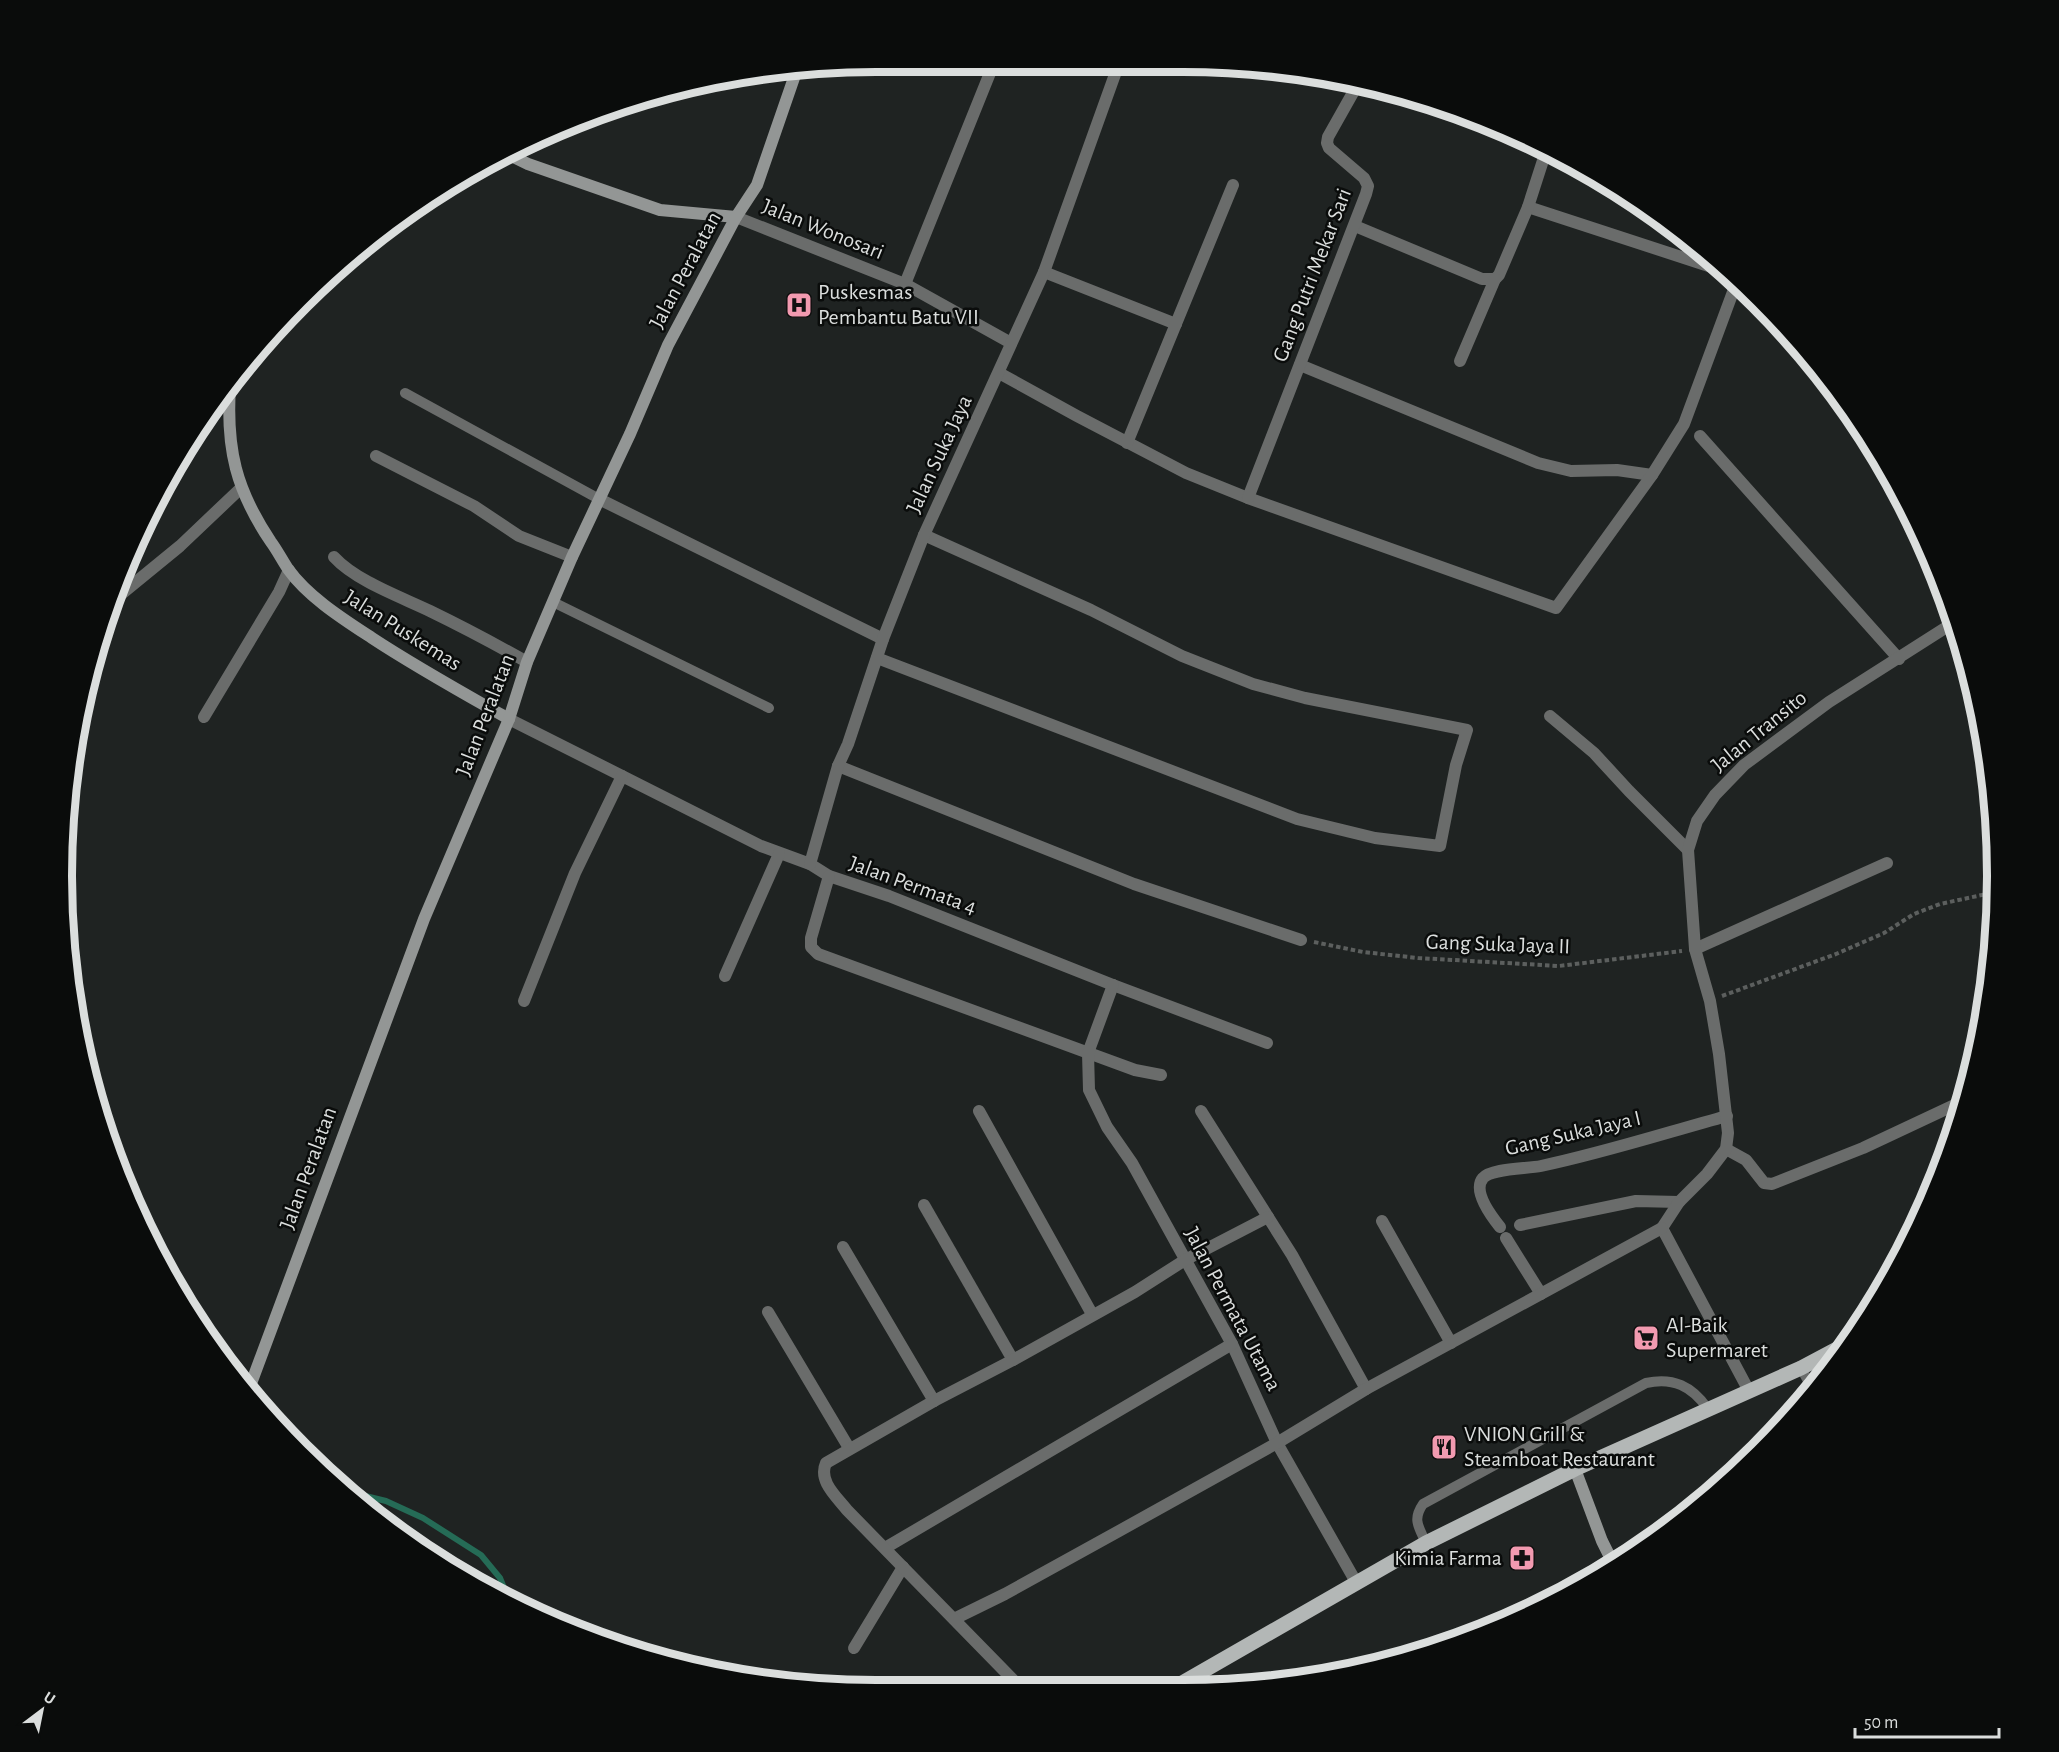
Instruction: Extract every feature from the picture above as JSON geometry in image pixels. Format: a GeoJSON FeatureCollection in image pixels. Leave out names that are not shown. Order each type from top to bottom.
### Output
{"type":"FeatureCollection","features":[{"type":"Feature","properties":{"kind":"main road"},"geometry":{"type":"LineString","coordinates":[[1188,1680],[1426,1543],[1575,1469],[1801,1368],[1830,1352]]}},
{"type":"Feature","properties":{"kind":"street"},"geometry":{"type":"LineString","coordinates":[[905,284],[990,72]]}},
{"type":"Feature","properties":{"kind":"street","name":"Jalan Suka Jaya"},"geometry":{"type":"LineString","coordinates":[[810,864],[838,766],[848,744],[883,639],[924,535],[1044,272],[1116,72]]}},
{"type":"Feature","properties":{"kind":"street","name":"Jalan Peralatan"},"geometry":{"type":"LineString","coordinates":[[252,1382],[424,919],[509,719],[527,662],[668,345],[736,217],[757,185],[794,77]]}},
{"type":"Feature","properties":{"kind":"street","name":"Gang Putri Mekar Sari"},"geometry":{"type":"LineString","coordinates":[[1248,498],[1355,226],[1368,186],[1364,178],[1329,148],[1327,143],[1328,137],[1354,90]]}},
{"type":"Feature","properties":{"kind":"street"},"geometry":{"type":"LineString","coordinates":[[1460,362],[1527,207],[1543,157]]}},
{"type":"Feature","properties":{"kind":"street","name":"Jalan Wonosari"},"geometry":{"type":"LineString","coordinates":[[515,158],[660,210],[736,217],[905,284],[1011,343]]}},
{"type":"Feature","properties":{"kind":"street"},"geometry":{"type":"LineString","coordinates":[[1127,443],[1233,185]]}},
{"type":"Feature","properties":{"kind":"street"},"geometry":{"type":"LineString","coordinates":[[1527,207],[1704,265]]}},
{"type":"Feature","properties":{"kind":"street"},"geometry":{"type":"LineString","coordinates":[[1355,226],[1482,279],[1495,279]]}},
{"type":"Feature","properties":{"kind":"street"},"geometry":{"type":"LineString","coordinates":[[1044,272],[1176,324]]}},
{"type":"Feature","properties":{"kind":"street"},"geometry":{"type":"LineString","coordinates":[[999,373],[1186,473],[1248,498],[1556,608],[1652,475],[1684,424],[1734,290]]}},
{"type":"Feature","properties":{"kind":"street"},"geometry":{"type":"LineString","coordinates":[[1300,365],[1538,463],[1571,471],[1617,470],[1652,475]]}},
{"type":"Feature","properties":{"kind":"street","name":"Jalan Puskemas"},"geometry":{"type":"LineString","coordinates":[[229,399],[228,422],[232,456],[241,488],[254,518],[289,570],[323,604],[348,623],[411,663],[509,719],[778,854],[810,864],[828,876]]}},
{"type":"Feature","properties":{"kind":"street"},"geometry":{"type":"LineString","coordinates":[[1700,436],[1899,659]]}},
{"type":"Feature","properties":{"kind":"street"},"geometry":{"type":"LineString","coordinates":[[376,456],[474,506],[519,536],[573,557]]}},
{"type":"Feature","properties":{"kind":"street"},"geometry":{"type":"LineString","coordinates":[[125,591],[180,546],[241,488]]}},
{"type":"Feature","properties":{"kind":"street"},"geometry":{"type":"LineString","coordinates":[[599,499],[883,639]]}},
{"type":"Feature","properties":{"kind":"street"},"geometry":{"type":"LineString","coordinates":[[877,658],[1297,819],[1376,838],[1440,846],[1456,765],[1467,730],[1305,698],[1253,684],[1182,656],[1091,610],[924,535]]}},
{"type":"Feature","properties":{"kind":"street"},"geometry":{"type":"LineString","coordinates":[[334,557],[370,582],[484,638],[527,662]]}},
{"type":"Feature","properties":{"kind":"street"},"geometry":{"type":"LineString","coordinates":[[204,717],[279,592],[289,570]]}},
{"type":"Feature","properties":{"kind":"street","name":"Jalan Transito"},"geometry":{"type":"LineString","coordinates":[[1727,1116],[1710,1002],[1695,949],[1688,850],[1697,821],[1714,795],[1744,765],[1829,702],[1947,627]]}},
{"type":"Feature","properties":{"kind":"street"},"geometry":{"type":"LineString","coordinates":[[1550,716],[1594,753],[1688,850]]}},
{"type":"Feature","properties":{"kind":"street"},"geometry":{"type":"LineString","coordinates":[[838,766],[1134,884],[1301,940]]}},
{"type":"Feature","properties":{"kind":"street"},"geometry":{"type":"LineString","coordinates":[[524,1001],[575,873],[622,776]]}},
{"type":"Feature","properties":{"kind":"street"},"geometry":{"type":"LineString","coordinates":[[725,976],[778,854]]}},
{"type":"Feature","properties":{"kind":"street"},"geometry":{"type":"LineString","coordinates":[[1695,949],[1887,863]]}},
{"type":"Feature","properties":{"kind":"street","name":"Jalan Permata 4"},"geometry":{"type":"LineString","coordinates":[[1161,1075],[1136,1070],[818,954],[811,947],[811,938],[828,876],[889,896],[1267,1043]]}},
{"type":"Feature","properties":{"kind":"street"},"geometry":{"type":"LineString","coordinates":[[1088,1053],[1113,985]]}},
{"type":"Feature","properties":{"kind":"street","name":"Jalan Permata Utama"},"geometry":{"type":"LineString","coordinates":[[1088,1053],[1089,1090],[1107,1127],[1132,1163],[1232,1344],[1277,1443],[1356,1582]]}},
{"type":"Feature","properties":{"kind":"street"},"geometry":{"type":"LineString","coordinates":[[1726,1149],[1746,1160],[1764,1183],[1772,1184],[1863,1148],[1953,1106]]}},
{"type":"Feature","properties":{"kind":"street"},"geometry":{"type":"LineString","coordinates":[[979,1111],[1092,1314]]}},
{"type":"Feature","properties":{"kind":"street"},"geometry":{"type":"LineString","coordinates":[[1201,1112],[1292,1255],[1366,1389]]}},
{"type":"Feature","properties":{"kind":"street"},"geometry":{"type":"LineString","coordinates":[[954,1619],[1005,1594],[1277,1443],[1366,1389],[1662,1228],[1679,1202],[1707,1174],[1726,1149],[1727,1116]]}},
{"type":"Feature","properties":{"kind":"street","name":"Gang Suka Jaya I"},"geometry":{"type":"LineString","coordinates":[[1540,1294],[1489,1213],[1480,1192],[1484,1177],[1494,1173],[1540,1166],[1727,1116]]}},
{"type":"Feature","properties":{"kind":"street"},"geometry":{"type":"LineString","coordinates":[[1521,1226],[1636,1201],[1679,1202]]}},
{"type":"Feature","properties":{"kind":"street"},"geometry":{"type":"LineString","coordinates":[[924,1205],[1013,1360]]}},
{"type":"Feature","properties":{"kind":"street"},"geometry":{"type":"LineString","coordinates":[[1013,1680],[847,1510],[823,1477],[826,1463],[849,1448],[1135,1292],[1185,1260],[1268,1217]]}},
{"type":"Feature","properties":{"kind":"street"},"geometry":{"type":"LineString","coordinates":[[1382,1221],[1451,1343]]}},
{"type":"Feature","properties":{"kind":"street"},"geometry":{"type":"LineString","coordinates":[[1662,1228],[1749,1391]]}},
{"type":"Feature","properties":{"kind":"street"},"geometry":{"type":"LineString","coordinates":[[843,1247],[934,1401]]}},
{"type":"Feature","properties":{"kind":"street"},"geometry":{"type":"LineString","coordinates":[[768,1312],[849,1448]]}},
{"type":"Feature","properties":{"kind":"street"},"geometry":{"type":"LineString","coordinates":[[885,1548],[1232,1344]]}},
{"type":"Feature","properties":{"kind":"street"},"geometry":{"type":"LineString","coordinates":[[1575,1469],[1610,1557]]}},
{"type":"Feature","properties":{"kind":"street"},"geometry":{"type":"LineString","coordinates":[[854,1648],[903,1567]]}},
{"type":"Feature","properties":{"kind":"lane"},"geometry":{"type":"LineString","coordinates":[[405,393],[599,499]]}},
{"type":"Feature","properties":{"kind":"lane"},"geometry":{"type":"LineString","coordinates":[[553,602],[769,708]]}},
{"type":"Feature","properties":{"kind":"lane"},"geometry":{"type":"LineString","coordinates":[[1801,1368],[1808,1381]]}},
{"type":"Feature","properties":{"kind":"lane"},"geometry":{"type":"LineString","coordinates":[[1426,1543],[1417,1521],[1417,1513],[1423,1504],[1646,1383],[1663,1380],[1683,1386],[1699,1396],[1708,1409]]}},
{"type":"Feature","properties":{"kind":"path"},"geometry":{"type":"LineString","coordinates":[[1710,1002],[1836,954],[1884,933],[1914,915],[1940,904],[1986,894]]}},
{"type":"Feature","properties":{"kind":"path","name":"Gang Suka Jaya II"},"geometry":{"type":"LineString","coordinates":[[1301,940],[1346,949],[1418,958],[1559,966],[1695,949]]}},
{"type":"Feature","properties":{"kind":"waterway"},"geometry":{"type":"LineString","coordinates":[[365,1496],[386,1501],[423,1518],[481,1555],[500,1578],[504,1588]]}},
{"type":"Feature","properties":{"kind":"place","name":"Puskesmas Pembantu Batu VII"},"geometry":{"type":"Point","coordinates":[799,305]}},
{"type":"Feature","properties":{"kind":"place","name":"Al-Baik Supermaret"},"geometry":{"type":"Point","coordinates":[1646,1338]}},
{"type":"Feature","properties":{"kind":"place","name":"VNION Grill & Steamboat Restaurant"},"geometry":{"type":"Point","coordinates":[1444,1447]}},
{"type":"Feature","properties":{"kind":"place","name":"Kimia Farma"},"geometry":{"type":"Point","coordinates":[1522,1558]}}]}
